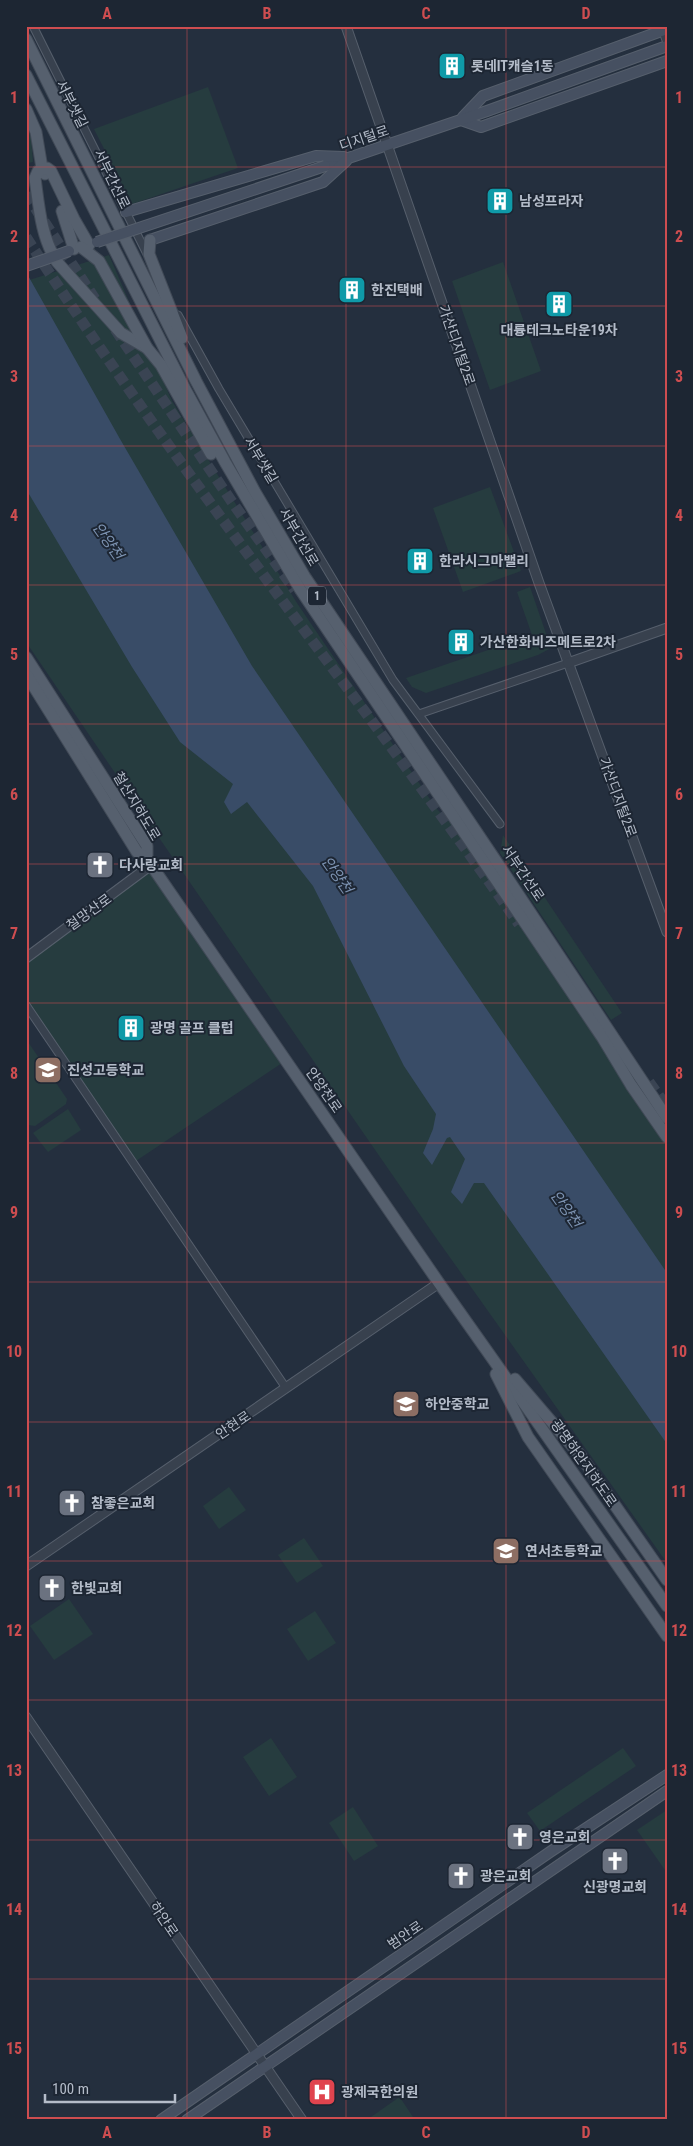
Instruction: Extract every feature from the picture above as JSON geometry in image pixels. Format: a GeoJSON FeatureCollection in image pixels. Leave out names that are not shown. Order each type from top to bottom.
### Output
{"type":"FeatureCollection","features":[{"type":"Feature","properties":{"kind":"main road"},"geometry":{"type":"LineString","coordinates":[[664,32],[483,96],[460,120],[481,127],[667,61]]}},
{"type":"Feature","properties":{"kind":"main road","name":"서부간선로"},"geometry":{"type":"LineString","coordinates":[[26,39],[212,411],[255,492],[305,577],[667,1118]]}},
{"type":"Feature","properties":{"kind":"main road","name":"디지털로"},"geometry":{"type":"LineString","coordinates":[[26,266],[388,145],[667,46]]}},
{"type":"Feature","properties":{"kind":"main road","name":"서부간선로"},"geometry":{"type":"LineString","coordinates":[[26,75],[185,389],[277,552],[311,606],[602,1037],[631,1085],[667,1137]]}},
{"type":"Feature","properties":{"kind":"main road"},"geometry":{"type":"LineString","coordinates":[[26,109],[36,132],[42,168],[67,223],[82,247],[99,261],[147,348],[161,365],[258,530],[277,552]]}},
{"type":"Feature","properties":{"kind":"main road"},"geometry":{"type":"LineString","coordinates":[[126,212],[316,156],[350,158]]}},
{"type":"Feature","properties":{"kind":"main road"},"geometry":{"type":"LineString","coordinates":[[212,411],[152,262],[148,249],[150,240],[323,182],[350,158]]}},
{"type":"Feature","properties":{"kind":"main road"},"geometry":{"type":"LineString","coordinates":[[42,168],[35,178],[43,234],[56,262],[121,333],[147,348]]}},
{"type":"Feature","properties":{"kind":"main road","name":"철산지하도로"},"geometry":{"type":"LineString","coordinates":[[26,657],[147,846],[149,862]]}},
{"type":"Feature","properties":{"kind":"main road","name":"철산지하도로"},"geometry":{"type":"LineString","coordinates":[[26,674],[137,852],[149,862]]}},
{"type":"Feature","properties":{"kind":"main road","name":"안양천로"},"geometry":{"type":"LineString","coordinates":[[149,862],[477,1337]]}},
{"type":"Feature","properties":{"kind":"main road"},"geometry":{"type":"LineString","coordinates":[[638,1072],[667,1109]]}},
{"type":"Feature","properties":{"kind":"main road"},"geometry":{"type":"LineString","coordinates":[[477,1337],[580,1455],[667,1580]]}},
{"type":"Feature","properties":{"kind":"main road"},"geometry":{"type":"LineString","coordinates":[[477,1337],[528,1437],[667,1636]]}},
{"type":"Feature","properties":{"kind":"main road","name":"광명하안지하도로"},"geometry":{"type":"LineString","coordinates":[[477,1337],[667,1606]]}},
{"type":"Feature","properties":{"kind":"main road","name":"범안로"},"geometry":{"type":"LineString","coordinates":[[160,2120],[550,1852],[667,1775]]}},
{"type":"Feature","properties":{"kind":"main road","name":"범안로"},"geometry":{"type":"LineString","coordinates":[[187,2120],[667,1791]]}},
{"type":"Feature","properties":{"kind":"street","name":"서부샛길"},"geometry":{"type":"LineString","coordinates":[[33,26],[126,212],[219,389],[393,680],[500,824]]}},
{"type":"Feature","properties":{"kind":"street","name":"가산디지털2로"},"geometry":{"type":"LineString","coordinates":[[346,26],[568,663],[667,932]]}},
{"type":"Feature","properties":{"kind":"street"},"geometry":{"type":"LineString","coordinates":[[138,235],[150,240]]}},
{"type":"Feature","properties":{"kind":"street"},"geometry":{"type":"LineString","coordinates":[[419,714],[667,628]]}},
{"type":"Feature","properties":{"kind":"street","name":"철망산로"},"geometry":{"type":"LineString","coordinates":[[26,958],[149,862]]}},
{"type":"Feature","properties":{"kind":"street"},"geometry":{"type":"LineString","coordinates":[[26,1005],[286,1388]]}},
{"type":"Feature","properties":{"kind":"street","name":"안현로"},"geometry":{"type":"LineString","coordinates":[[26,1566],[440,1283]]}},
{"type":"Feature","properties":{"kind":"street","name":"하안로"},"geometry":{"type":"LineString","coordinates":[[26,1717],[302,2120]]}},
{"type":"Feature","properties":{"kind":"green space"},"geometry":{"type":"Polygon","coordinates":[[[208,87],[238,168],[132,204],[94,129],[208,87]]]}},
{"type":"Feature","properties":{"kind":"green space"},"geometry":{"type":"Polygon","coordinates":[[[26,124],[31,136],[33,162],[28,163],[31,186],[26,188],[26,124]]]}},
{"type":"Feature","properties":{"kind":"green space"},"geometry":{"type":"Polygon","coordinates":[[[109,255],[172,401],[297,603],[436,808],[452,825],[608,1054],[667,1145],[667,1563],[434,1235],[26,642],[26,281],[109,255]]]}},
{"type":"Feature","properties":{"kind":"green space"},"geometry":{"type":"Polygon","coordinates":[[[503,262],[541,371],[490,390],[452,281],[503,262]]]}},
{"type":"Feature","properties":{"kind":"green space"},"geometry":{"type":"Polygon","coordinates":[[[490,487],[521,571],[463,592],[433,508],[490,487]]]}},
{"type":"Feature","properties":{"kind":"green space"},"geometry":{"type":"Polygon","coordinates":[[[530,587],[551,648],[538,655],[426,693],[412,687],[406,678],[532,635],[517,592],[530,587]]]}},
{"type":"Feature","properties":{"kind":"green space"},"geometry":{"type":"Polygon","coordinates":[[[503,835],[622,1013],[611,1020],[500,853],[503,835]]]}},
{"type":"Feature","properties":{"kind":"green space","name":"광명 골프 클럽"},"geometry":{"type":"Polygon","coordinates":[[[151,865],[285,1061],[133,1163],[26,1005],[26,958],[151,865]]]}},
{"type":"Feature","properties":{"kind":"green space"},"geometry":{"type":"Polygon","coordinates":[[[26,1039],[67,1099],[66,1104],[35,1126],[26,1123],[26,1039]]]}},
{"type":"Feature","properties":{"kind":"green space"},"geometry":{"type":"Polygon","coordinates":[[[68,1109],[81,1130],[48,1152],[33,1133],[68,1109]]]}},
{"type":"Feature","properties":{"kind":"green space"},"geometry":{"type":"Polygon","coordinates":[[[229,1487],[246,1510],[219,1529],[203,1506],[229,1487]]]}},
{"type":"Feature","properties":{"kind":"green space"},"geometry":{"type":"Polygon","coordinates":[[[304,1538],[323,1566],[297,1583],[278,1555],[304,1538]]]}},
{"type":"Feature","properties":{"kind":"green space"},"geometry":{"type":"Polygon","coordinates":[[[69,1599],[93,1634],[54,1660],[30,1626],[69,1599]]]}},
{"type":"Feature","properties":{"kind":"green space"},"geometry":{"type":"Polygon","coordinates":[[[315,1611],[336,1643],[308,1661],[287,1629],[315,1611]]]}},
{"type":"Feature","properties":{"kind":"green space"},"geometry":{"type":"Polygon","coordinates":[[[271,1738],[297,1777],[269,1796],[243,1757],[271,1738]]]}},
{"type":"Feature","properties":{"kind":"green space"},"geometry":{"type":"Polygon","coordinates":[[[623,1748],[636,1766],[540,1831],[527,1813],[623,1748]]]}},
{"type":"Feature","properties":{"kind":"green space"},"geometry":{"type":"Polygon","coordinates":[[[353,1807],[378,1846],[354,1861],[329,1823],[353,1807]]]}},
{"type":"Feature","properties":{"kind":"green space"},"geometry":{"type":"Polygon","coordinates":[[[667,1810],[667,1873],[637,1830],[667,1810]]]}},
{"type":"Feature","properties":{"kind":"green space"},"geometry":{"type":"Polygon","coordinates":[[[398,2098],[401,2099],[415,2120],[371,2120],[371,2117],[398,2098]]]}},
{"type":"Feature","properties":{"kind":"water","name":"안양천"},"geometry":{"type":"Polygon","coordinates":[[[26,272],[120,439],[252,666],[667,1273],[667,1444],[484,1183],[474,1183],[462,1204],[451,1192],[465,1159],[450,1137],[447,1138],[432,1165],[423,1153],[433,1129],[436,1114],[404,1066],[313,886],[247,802],[231,814],[224,802],[233,784],[180,742],[132,667],[26,489],[26,272]]]}},
{"type":"Feature","properties":{"kind":"tunnel"},"geometry":{"type":"LineString","coordinates":[[26,194],[95,299]]}},
{"type":"Feature","properties":{"kind":"tunnel"},"geometry":{"type":"LineString","coordinates":[[26,237],[84,325],[145,412],[519,924]]}},
{"type":"Feature","properties":{"kind":"tunnel"},"geometry":{"type":"LineString","coordinates":[[115,329],[232,502],[295,590]]}},
{"type":"Feature","properties":{"kind":"tunnel"},"geometry":{"type":"LineString","coordinates":[[649,1082],[667,1107]]}},
{"type":"Feature","properties":{"kind":"place","name":"롯데IT캐슬1동"},"geometry":{"type":"Point","coordinates":[452,66]}},
{"type":"Feature","properties":{"kind":"place","name":"남성프라자"},"geometry":{"type":"Point","coordinates":[500,201]}},
{"type":"Feature","properties":{"kind":"place","name":"한진택배"},"geometry":{"type":"Point","coordinates":[352,290]}},
{"type":"Feature","properties":{"kind":"place","name":"대륭테크노타운19차"},"geometry":{"type":"Point","coordinates":[559,304]}},
{"type":"Feature","properties":{"kind":"place","name":"한라시그마밸리"},"geometry":{"type":"Point","coordinates":[420,561]}},
{"type":"Feature","properties":{"kind":"place","name":"가산한화비즈메트로2차"},"geometry":{"type":"Point","coordinates":[461,642]}},
{"type":"Feature","properties":{"kind":"place","name":"다사랑교회"},"geometry":{"type":"Point","coordinates":[100,865]}},
{"type":"Feature","properties":{"kind":"place","name":"광명 골프 클럽"},"geometry":{"type":"Point","coordinates":[131,1028]}},
{"type":"Feature","properties":{"kind":"place","name":"진성고등학교"},"geometry":{"type":"Point","coordinates":[48,1070]}},
{"type":"Feature","properties":{"kind":"place","name":"하안중학교"},"geometry":{"type":"Point","coordinates":[406,1404]}},
{"type":"Feature","properties":{"kind":"place","name":"참좋은교회"},"geometry":{"type":"Point","coordinates":[72,1503]}},
{"type":"Feature","properties":{"kind":"place","name":"연서초등학교"},"geometry":{"type":"Point","coordinates":[506,1551]}},
{"type":"Feature","properties":{"kind":"place","name":"한빛교회"},"geometry":{"type":"Point","coordinates":[52,1588]}},
{"type":"Feature","properties":{"kind":"place","name":"영은교회"},"geometry":{"type":"Point","coordinates":[520,1837]}},
{"type":"Feature","properties":{"kind":"place","name":"신광명교회"},"geometry":{"type":"Point","coordinates":[615,1861]}},
{"type":"Feature","properties":{"kind":"place","name":"광은교회"},"geometry":{"type":"Point","coordinates":[461,1876]}},
{"type":"Feature","properties":{"kind":"place","name":"광제국한의원"},"geometry":{"type":"Point","coordinates":[322,2092]}}]}
